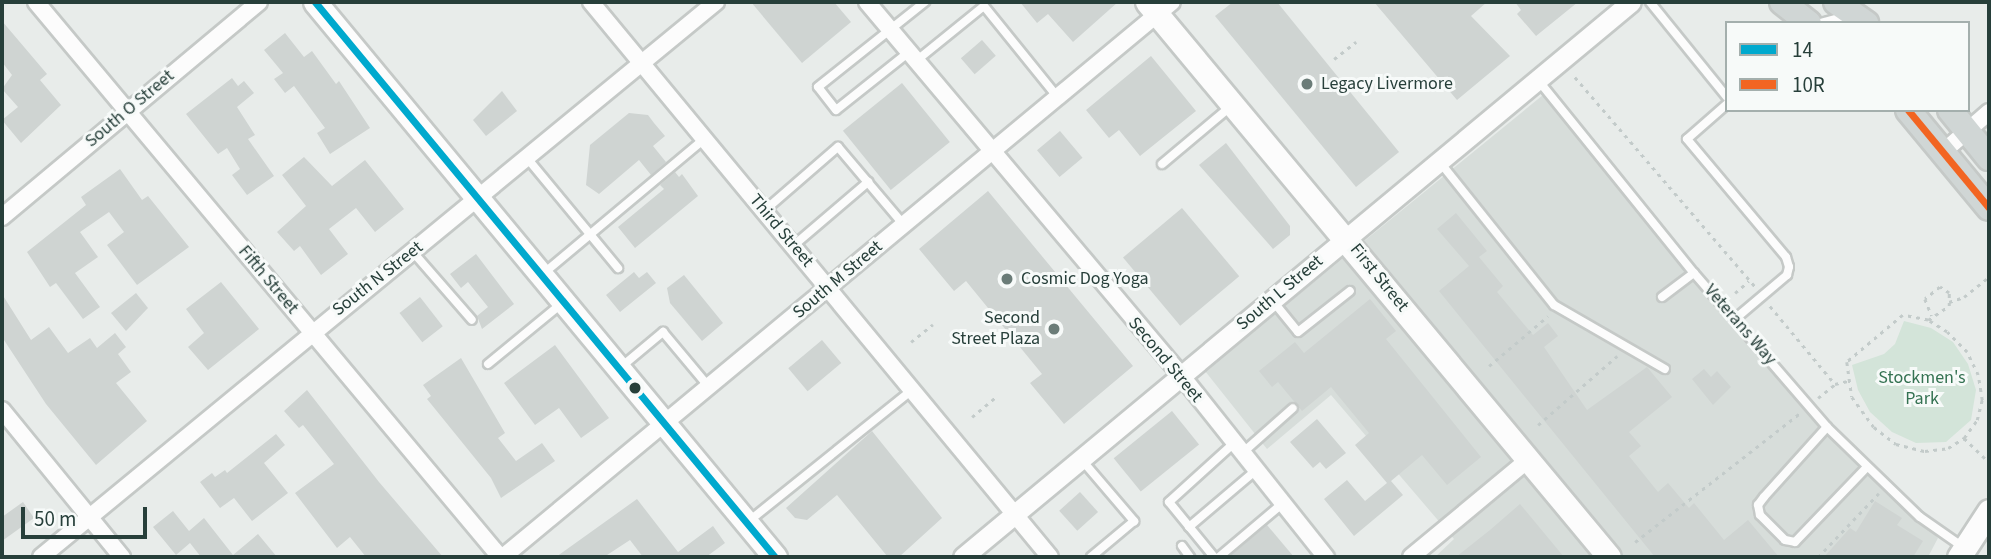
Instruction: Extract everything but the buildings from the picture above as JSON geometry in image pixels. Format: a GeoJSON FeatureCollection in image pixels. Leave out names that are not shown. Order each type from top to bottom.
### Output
{"type":"FeatureCollection","features":[{"type":"Feature","properties":{"kind":"main road"},"geometry":{"type":"LineString","coordinates":[[315,2],[775,557]]}},
{"type":"Feature","properties":{"kind":"main road"},"geometry":{"type":"LineString","coordinates":[[1782,2],[1807,21]]}},
{"type":"Feature","properties":{"kind":"main road","name":"First Street"},"geometry":{"type":"LineString","coordinates":[[1159,6],[1234,104],[1609,557]]}},
{"type":"Feature","properties":{"kind":"main road"},"geometry":{"type":"LineString","coordinates":[[1910,112],[1989,208]]}},
{"type":"Feature","properties":{"kind":"main road"},"geometry":{"type":"LineString","coordinates":[[1952,112],[1989,158]]}},
{"type":"Feature","properties":{"kind":"main road"},"geometry":{"type":"LineString","coordinates":[[1962,553],[1989,511]]}},
{"type":"Feature","properties":{"kind":"street","name":"Fifth Street"},"geometry":{"type":"LineString","coordinates":[[36,2],[501,557]]}},
{"type":"Feature","properties":{"kind":"street","name":"South O Street"},"geometry":{"type":"LineString","coordinates":[[2,217],[259,2]]}},
{"type":"Feature","properties":{"kind":"street","name":"Third Street"},"geometry":{"type":"LineString","coordinates":[[591,2],[1051,557]]}},
{"type":"Feature","properties":{"kind":"street","name":"South N Street"},"geometry":{"type":"LineString","coordinates":[[40,557],[716,2]]}},
{"type":"Feature","properties":{"kind":"street","name":"Second Street"},"geometry":{"type":"LineString","coordinates":[[867,2],[1181,375],[1237,449],[1326,557]]}},
{"type":"Feature","properties":{"kind":"street","name":"South L Street"},"geometry":{"type":"LineString","coordinates":[[963,557],[1631,2]]}},
{"type":"Feature","properties":{"kind":"street","name":"South M Street"},"geometry":{"type":"LineString","coordinates":[[501,557],[992,152],[1059,100],[1159,6]]}},
{"type":"Feature","properties":{"kind":"street"},"geometry":{"type":"LineString","coordinates":[[1943,152],[1989,113]]}},
{"type":"Feature","properties":{"kind":"street"},"geometry":{"type":"LineString","coordinates":[[2,410],[122,557]]}},
{"type":"Feature","properties":{"kind":"street"},"geometry":{"type":"LineString","coordinates":[[1411,557],[1528,460]]}},
{"type":"Feature","properties":{"kind":"lane"},"geometry":{"type":"LineString","coordinates":[[925,2],[818,87],[836,110],[985,6],[1059,100]]}},
{"type":"Feature","properties":{"kind":"lane"},"geometry":{"type":"LineString","coordinates":[[1650,2],[1725,95]]}},
{"type":"Feature","properties":{"kind":"lane"},"geometry":{"type":"LineString","coordinates":[[1828,21],[1858,13]]}},
{"type":"Feature","properties":{"kind":"lane","name":"Veterans Way"},"geometry":{"type":"LineString","coordinates":[[1538,80],[1694,273],[1827,427],[1920,517],[1962,553]]}},
{"type":"Feature","properties":{"kind":"lane"},"geometry":{"type":"LineString","coordinates":[[1162,164],[1234,104]]}},
{"type":"Feature","properties":{"kind":"lane"},"geometry":{"type":"LineString","coordinates":[[1725,106],[1687,138],[1786,257],[1789,267],[1787,275],[1735,319]]}},
{"type":"Feature","properties":{"kind":"lane"},"geometry":{"type":"LineString","coordinates":[[541,275],[704,139]]}},
{"type":"Feature","properties":{"kind":"lane"},"geometry":{"type":"LineString","coordinates":[[764,211],[838,147],[905,225]]}},
{"type":"Feature","properties":{"kind":"lane"},"geometry":{"type":"LineString","coordinates":[[527,158],[618,268]]}},
{"type":"Feature","properties":{"kind":"lane"},"geometry":{"type":"LineString","coordinates":[[1439,161],[1554,305],[1665,369]]}},
{"type":"Feature","properties":{"kind":"lane"},"geometry":{"type":"LineString","coordinates":[[793,246],[868,181]]}},
{"type":"Feature","properties":{"kind":"lane"},"geometry":{"type":"LineString","coordinates":[[412,251],[472,320]]}},
{"type":"Feature","properties":{"kind":"lane"},"geometry":{"type":"LineString","coordinates":[[1662,297],[1694,273]]}},
{"type":"Feature","properties":{"kind":"lane"},"geometry":{"type":"LineString","coordinates":[[1272,300],[1298,332],[1350,291]]}},
{"type":"Feature","properties":{"kind":"lane"},"geometry":{"type":"LineString","coordinates":[[488,364],[564,302]]}},
{"type":"Feature","properties":{"kind":"lane"},"geometry":{"type":"LineString","coordinates":[[619,369],[663,332],[709,387]]}},
{"type":"Feature","properties":{"kind":"lane"},"geometry":{"type":"LineString","coordinates":[[747,523],[874,417],[912,390]]}},
{"type":"Feature","properties":{"kind":"lane"},"geometry":{"type":"LineString","coordinates":[[1282,504],[1216,557],[1169,502],[1293,408]]}},
{"type":"Feature","properties":{"kind":"lane"},"geometry":{"type":"LineString","coordinates":[[1827,427],[1764,497],[1758,505],[1760,515],[1785,540],[1795,542],[1867,467]]}},
{"type":"Feature","properties":{"kind":"lane"},"geometry":{"type":"LineString","coordinates":[[1082,459],[1134,521],[1091,557]]}},
{"type":"Feature","properties":{"kind":"lane"},"geometry":{"type":"LineString","coordinates":[[1189,527],[1255,471]]}},
{"type":"Feature","properties":{"kind":"lane"},"geometry":{"type":"LineString","coordinates":[[1182,546],[1190,557]]}},
{"type":"Feature","properties":{"kind":"path"},"geometry":{"type":"LineString","coordinates":[[1334,59],[1356,41]]}},
{"type":"Feature","properties":{"kind":"path"},"geometry":{"type":"LineString","coordinates":[[1575,77],[1757,289]]}},
{"type":"Feature","properties":{"kind":"path"},"geometry":{"type":"LineString","coordinates":[[1949,302],[1964,297],[1989,276]]}},
{"type":"Feature","properties":{"kind":"path"},"geometry":{"type":"LineString","coordinates":[[1735,293],[1749,281]]}},
{"type":"Feature","properties":{"kind":"path"},"geometry":{"type":"LineString","coordinates":[[1928,320],[1932,316],[1942,314],[1949,302],[1949,293],[1940,287],[1929,292],[1925,299],[1932,316]]}},
{"type":"Feature","properties":{"kind":"path"},"geometry":{"type":"LineString","coordinates":[[1770,306],[1835,384]]}},
{"type":"Feature","properties":{"kind":"path"},"geometry":{"type":"LineString","coordinates":[[1489,366],[1555,310]]}},
{"type":"Feature","properties":{"kind":"path"},"geometry":{"type":"LineString","coordinates":[[1903,315],[1928,320],[1967,352],[1978,375],[1982,400],[1977,420],[1964,438],[1948,448],[1925,451],[1896,444],[1874,427],[1852,397],[1847,381],[1847,362],[1903,315]]}},
{"type":"Feature","properties":{"kind":"path"},"geometry":{"type":"LineString","coordinates":[[911,342],[933,324]]}},
{"type":"Feature","properties":{"kind":"path"},"geometry":{"type":"LineString","coordinates":[[1538,425],[1626,348]]}},
{"type":"Feature","properties":{"kind":"path"},"geometry":{"type":"LineString","coordinates":[[1811,403],[1835,384],[1847,381]]}},
{"type":"Feature","properties":{"kind":"path"},"geometry":{"type":"LineString","coordinates":[[972,417],[995,398]]}},
{"type":"Feature","properties":{"kind":"path"},"geometry":{"type":"LineString","coordinates":[[1635,542],[1800,412]]}},
{"type":"Feature","properties":{"kind":"path"},"geometry":{"type":"LineString","coordinates":[[1964,438],[1989,462]]}},
{"type":"Feature","properties":{"kind":"path"},"geometry":{"type":"LineString","coordinates":[[1818,557],[1879,494]]}},
{"type":"Feature","properties":{"kind":"shaded area"},"geometry":{"type":"Polygon","coordinates":[[[1543,95],[1805,409],[1938,538],[1928,557],[1435,557],[1454,539],[1331,395],[1267,449],[1205,371],[1543,95]]]}},
{"type":"Feature","properties":{"kind":"green space","name":"Stockmen's Park"},"geometry":{"type":"Polygon","coordinates":[[[1904,321],[1931,328],[1953,342],[1968,364],[1976,390],[1971,420],[1946,442],[1916,443],[1892,432],[1870,412],[1858,390],[1852,365],[1884,354],[1895,344],[1904,321]]]}},
{"type":"Feature","properties":{"kind":"transit line","name":"14"},"geometry":{"type":"LineString","coordinates":[[315,2],[775,557]]}},
{"type":"Feature","properties":{"kind":"transit line","name":"10R"},"geometry":{"type":"LineString","coordinates":[[1910,112],[1989,208]]}},
{"type":"Feature","properties":{"kind":"place","name":"Legacy Livermore"},"geometry":{"type":"Point","coordinates":[1307,84]}},
{"type":"Feature","properties":{"kind":"place","name":"Cosmic Dog Yoga"},"geometry":{"type":"Point","coordinates":[1007,279]}},
{"type":"Feature","properties":{"kind":"place","name":"Second Street Plaza"},"geometry":{"type":"Point","coordinates":[1054,329]}}]}
